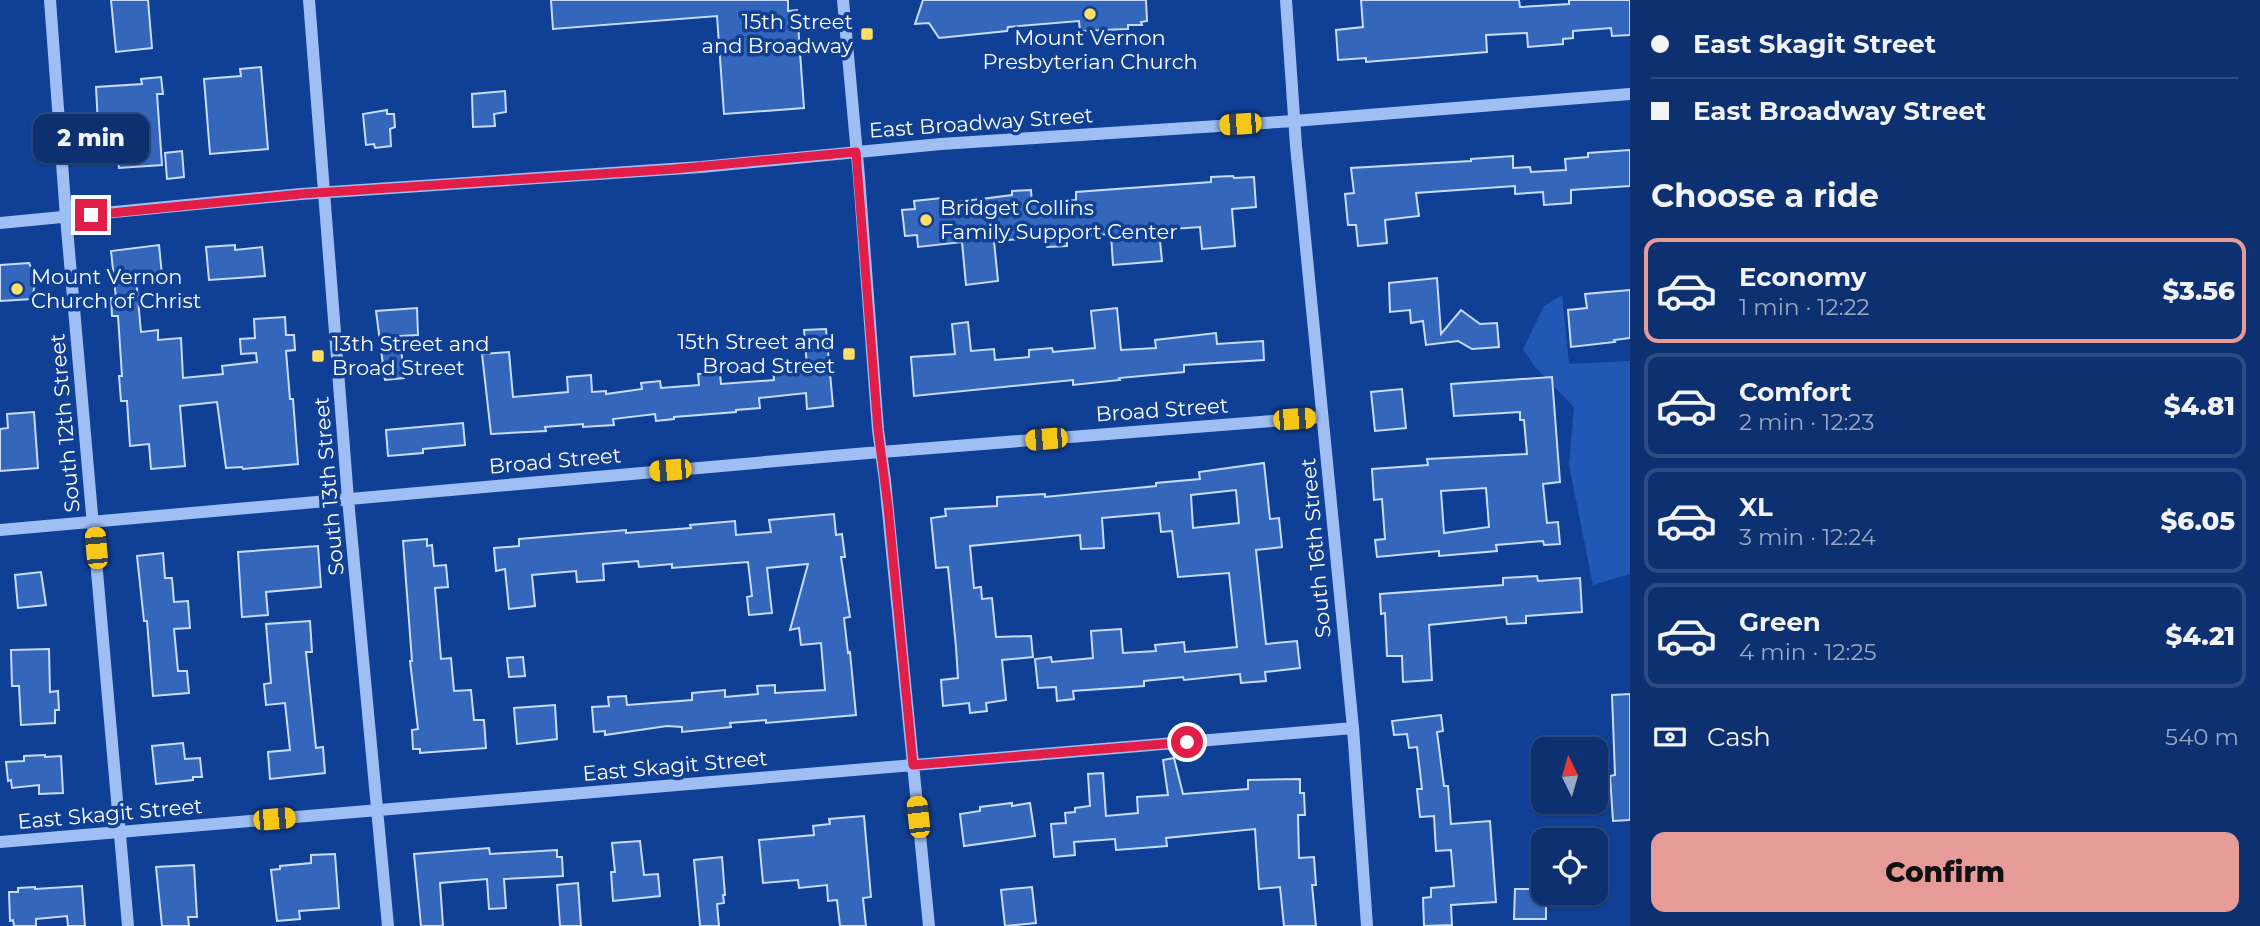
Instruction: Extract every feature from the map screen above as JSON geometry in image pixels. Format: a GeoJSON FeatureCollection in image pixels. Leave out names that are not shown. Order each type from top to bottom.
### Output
{"type":"FeatureCollection","features":[{"type":"Feature","properties":{"kind":"street","name":"South 12th Street"},"geometry":{"type":"LineString","coordinates":[[50,0],[66,217],[128,926]]}},
{"type":"Feature","properties":{"kind":"street","name":"South 13th Street"},"geometry":{"type":"LineString","coordinates":[[309,0],[348,499],[388,926]]}},
{"type":"Feature","properties":{"kind":"street"},"geometry":{"type":"LineString","coordinates":[[843,0],[881,452],[929,926]]}},
{"type":"Feature","properties":{"kind":"street","name":"South 16th Street"},"geometry":{"type":"LineString","coordinates":[[1286,0],[1294,121],[1353,728],[1367,926]]}},
{"type":"Feature","properties":{"kind":"street","name":"East Broadway Street"},"geometry":{"type":"LineString","coordinates":[[0,223],[323,193],[687,168],[941,144],[1294,121],[1630,94]]}},
{"type":"Feature","properties":{"kind":"street","name":"Broad Street"},"geometry":{"type":"LineString","coordinates":[[0,530],[881,452],[1322,417]]}},
{"type":"Feature","properties":{"kind":"street","name":"East Skagit Street"},"geometry":{"type":"LineString","coordinates":[[0,842],[1353,728]]}},
{"type":"Feature","properties":{"kind":"shaded area"},"geometry":{"type":"Polygon","coordinates":[[[1562,295],[1569,364],[1630,361],[1630,574],[1593,585],[1569,465],[1574,407],[1534,366],[1523,349],[1544,306],[1562,295]]]}},
{"type":"Feature","properties":{"kind":"building"},"geometry":{"type":"Polygon","coordinates":[[[111,0],[148,0],[152,48],[116,52],[111,0]]]}},
{"type":"Feature","properties":{"kind":"building"},"geometry":{"type":"Polygon","coordinates":[[[551,0],[788,0],[788,11],[797,10],[804,108],[724,114],[717,16],[553,29],[551,0]]]}},
{"type":"Feature","properties":{"kind":"building","name":"Mount Vernon Presbyterian Church"},"geometry":{"type":"Polygon","coordinates":[[[923,0],[1146,0],[1147,21],[1141,22],[1142,25],[1128,25],[1128,29],[1080,31],[1079,21],[1008,27],[1007,31],[939,38],[929,23],[915,24],[923,0]]]}},
{"type":"Feature","properties":{"kind":"building"},"geometry":{"type":"Polygon","coordinates":[[[1361,0],[1519,0],[1520,7],[1569,4],[1569,0],[1630,0],[1630,35],[1612,36],[1611,28],[1573,31],[1573,38],[1563,39],[1563,44],[1528,47],[1527,33],[1486,35],[1487,52],[1366,62],[1366,58],[1338,60],[1336,30],[1363,27],[1361,0]]]}},
{"type":"Feature","properties":{"kind":"building"},"geometry":{"type":"Polygon","coordinates":[[[261,67],[268,149],[210,154],[204,79],[241,76],[240,69],[261,67]]]}},
{"type":"Feature","properties":{"kind":"building"},"geometry":{"type":"Polygon","coordinates":[[[161,77],[163,94],[157,94],[162,165],[119,168],[118,160],[100,162],[96,87],[142,84],[141,79],[161,77]]]}},
{"type":"Feature","properties":{"kind":"building"},"geometry":{"type":"Polygon","coordinates":[[[505,91],[506,112],[494,114],[495,126],[473,127],[472,94],[505,91]]]}},
{"type":"Feature","properties":{"kind":"building"},"geometry":{"type":"Polygon","coordinates":[[[387,110],[387,114],[394,114],[395,127],[390,129],[391,146],[375,148],[374,144],[366,145],[363,114],[387,110]]]}},
{"type":"Feature","properties":{"kind":"building"},"geometry":{"type":"Polygon","coordinates":[[[1630,150],[1630,186],[1571,190],[1571,203],[1544,205],[1543,192],[1515,194],[1515,186],[1416,193],[1419,216],[1385,220],[1387,243],[1358,246],[1356,225],[1348,225],[1345,194],[1354,193],[1351,168],[1513,156],[1513,168],[1530,167],[1531,172],[1566,170],[1565,159],[1588,157],[1588,153],[1630,150]]]}},
{"type":"Feature","properties":{"kind":"building"},"geometry":{"type":"Polygon","coordinates":[[[182,151],[184,177],[167,179],[165,153],[182,151]]]}},
{"type":"Feature","properties":{"kind":"building"},"geometry":{"type":"Polygon","coordinates":[[[1211,177],[1254,177],[1256,207],[1232,209],[1235,246],[1202,249],[1200,227],[1159,230],[1162,261],[1113,265],[1111,234],[1067,237],[1067,246],[1047,247],[1046,237],[994,241],[998,281],[966,285],[962,242],[918,247],[917,235],[905,236],[902,210],[915,209],[914,201],[942,198],[942,204],[1031,190],[1032,204],[1076,200],[1076,192],[1211,182],[1211,177]]]}},
{"type":"Feature","properties":{"kind":"building"},"geometry":{"type":"Polygon","coordinates":[[[159,245],[162,275],[136,278],[141,332],[158,330],[158,340],[181,338],[183,378],[223,374],[222,366],[257,362],[256,353],[241,354],[240,339],[255,338],[254,319],[285,317],[286,335],[294,335],[295,350],[286,351],[298,464],[226,468],[217,402],[180,406],[185,466],[151,469],[149,444],[130,446],[127,401],[121,401],[118,316],[112,316],[111,298],[116,298],[111,251],[159,245]]]}},
{"type":"Feature","properties":{"kind":"building"},"geometry":{"type":"Polygon","coordinates":[[[235,245],[235,250],[262,247],[265,276],[209,280],[206,247],[235,245]]]}},
{"type":"Feature","properties":{"kind":"building","name":"Mount Vernon Church of Christ"},"geometry":{"type":"Polygon","coordinates":[[[29,263],[36,278],[32,299],[0,301],[0,265],[29,263]]]}},
{"type":"Feature","properties":{"kind":"building"},"geometry":{"type":"Polygon","coordinates":[[[1437,278],[1441,334],[1461,310],[1480,324],[1497,323],[1499,347],[1472,349],[1458,341],[1426,345],[1423,321],[1411,323],[1410,310],[1390,312],[1389,283],[1437,278]]]}},
{"type":"Feature","properties":{"kind":"building"},"geometry":{"type":"Polygon","coordinates":[[[1630,290],[1630,338],[1571,347],[1568,310],[1587,308],[1585,294],[1630,290]]]}},
{"type":"Feature","properties":{"kind":"building"},"geometry":{"type":"Polygon","coordinates":[[[417,308],[418,335],[400,336],[404,378],[385,380],[376,311],[417,308]]]}},
{"type":"Feature","properties":{"kind":"building"},"geometry":{"type":"Polygon","coordinates":[[[1117,308],[1121,350],[1156,348],[1155,340],[1216,333],[1217,344],[1263,341],[1264,360],[1184,365],[1184,372],[1073,385],[1073,380],[914,396],[911,357],[955,354],[952,324],[968,322],[971,351],[994,349],[995,360],[1029,357],[1029,350],[1052,348],[1053,352],[1095,348],[1091,311],[1117,308]]]}},
{"type":"Feature","properties":{"kind":"building"},"geometry":{"type":"Polygon","coordinates":[[[826,329],[833,406],[807,409],[806,393],[759,398],[760,408],[736,412],[656,421],[655,414],[613,419],[614,425],[583,427],[583,424],[545,427],[546,431],[491,434],[482,354],[509,352],[513,397],[568,392],[567,377],[591,375],[592,392],[606,391],[606,394],[642,389],[641,383],[660,381],[661,388],[699,385],[698,374],[720,373],[721,384],[774,380],[773,369],[807,366],[804,330],[826,329]]]}},
{"type":"Feature","properties":{"kind":"building"},"geometry":{"type":"Polygon","coordinates":[[[1552,377],[1560,482],[1543,484],[1547,523],[1558,522],[1560,544],[1544,545],[1543,541],[1496,545],[1497,551],[1439,556],[1439,551],[1377,557],[1375,540],[1385,539],[1382,499],[1374,500],[1372,469],[1428,465],[1427,459],[1527,454],[1524,420],[1520,420],[1520,412],[1454,416],[1451,384],[1552,377]],[[1486,488],[1441,491],[1444,533],[1489,527],[1486,488]]]}},
{"type":"Feature","properties":{"kind":"building"},"geometry":{"type":"Polygon","coordinates":[[[1402,389],[1406,428],[1375,431],[1371,392],[1402,389]]]}},
{"type":"Feature","properties":{"kind":"building"},"geometry":{"type":"Polygon","coordinates":[[[34,412],[38,468],[0,471],[0,429],[8,428],[7,414],[34,412]]]}},
{"type":"Feature","properties":{"kind":"building"},"geometry":{"type":"Polygon","coordinates":[[[463,423],[465,445],[388,456],[386,430],[463,423]]]}},
{"type":"Feature","properties":{"kind":"building"},"geometry":{"type":"Polygon","coordinates":[[[1264,463],[1270,519],[1279,518],[1282,547],[1256,550],[1266,644],[1297,641],[1300,668],[1265,672],[1266,681],[1241,683],[1240,674],[1184,680],[1183,677],[1144,681],[1144,686],[1073,691],[1074,699],[1057,701],[1056,687],[1038,688],[1035,659],[1051,657],[1052,662],[1093,658],[1091,631],[1121,629],[1123,653],[1156,651],[1155,645],[1184,642],[1185,652],[1237,647],[1229,573],[1178,577],[1172,531],[1161,532],[1159,513],[1102,518],[1104,548],[1081,549],[1080,535],[970,546],[974,588],[981,587],[982,599],[992,598],[996,637],[1031,636],[1033,657],[1002,660],[1006,700],[986,703],[987,711],[970,713],[969,703],[943,706],[941,680],[958,678],[948,567],[936,568],[931,518],[946,516],[945,509],[997,506],[997,497],[1045,494],[1045,497],[1156,486],[1156,483],[1200,479],[1199,472],[1264,463]],[[1236,490],[1191,495],[1193,528],[1239,523],[1236,490]]]}},
{"type":"Feature","properties":{"kind":"building"},"geometry":{"type":"Polygon","coordinates":[[[834,514],[836,535],[842,534],[845,557],[841,557],[850,617],[844,618],[856,715],[766,723],[766,720],[730,723],[731,727],[682,732],[682,727],[667,726],[605,735],[605,731],[594,732],[592,707],[609,706],[608,697],[626,696],[627,705],[692,700],[692,693],[725,690],[725,697],[758,694],[757,686],[775,685],[775,693],[825,690],[821,643],[801,645],[799,628],[790,630],[808,564],[767,568],[772,613],[749,615],[747,597],[752,596],[748,562],[672,568],[672,564],[639,567],[638,561],[603,564],[604,580],[577,582],[576,571],[532,575],[535,606],[509,609],[505,569],[496,571],[494,548],[519,546],[519,539],[626,530],[626,533],[691,528],[690,525],[735,521],[736,535],[771,532],[769,520],[834,514]]]}},
{"type":"Feature","properties":{"kind":"building"},"geometry":{"type":"Polygon","coordinates":[[[427,539],[427,546],[432,545],[434,566],[446,565],[448,587],[435,588],[441,659],[451,658],[454,691],[471,690],[474,720],[484,720],[486,748],[420,753],[420,749],[413,749],[412,730],[418,729],[410,661],[403,541],[427,539]]]}},
{"type":"Feature","properties":{"kind":"building"},"geometry":{"type":"Polygon","coordinates":[[[318,546],[321,587],[266,592],[268,615],[242,617],[238,552],[318,546]]]}},
{"type":"Feature","properties":{"kind":"building"},"geometry":{"type":"Polygon","coordinates":[[[163,553],[165,578],[172,578],[174,602],[188,601],[190,628],[174,629],[178,671],[187,671],[189,693],[153,696],[147,621],[144,621],[137,556],[163,553]]]}},
{"type":"Feature","properties":{"kind":"building"},"geometry":{"type":"Polygon","coordinates":[[[41,572],[46,605],[18,608],[15,575],[41,572]]]}},
{"type":"Feature","properties":{"kind":"building"},"geometry":{"type":"Polygon","coordinates":[[[1537,576],[1538,581],[1580,578],[1582,612],[1526,616],[1526,623],[1507,624],[1506,617],[1429,625],[1432,680],[1403,682],[1402,656],[1387,656],[1385,613],[1381,614],[1380,594],[1503,585],[1503,578],[1537,576]]]}},
{"type":"Feature","properties":{"kind":"building"},"geometry":{"type":"Polygon","coordinates":[[[310,621],[312,652],[306,652],[316,748],[323,747],[325,773],[270,779],[268,752],[290,750],[285,703],[266,705],[264,684],[271,683],[266,624],[310,621]]]}},
{"type":"Feature","properties":{"kind":"building"},"geometry":{"type":"Polygon","coordinates":[[[49,649],[50,692],[58,691],[59,710],[55,710],[55,723],[21,725],[19,686],[12,686],[11,650],[49,649]]]}},
{"type":"Feature","properties":{"kind":"building"},"geometry":{"type":"Polygon","coordinates":[[[523,657],[525,676],[509,677],[507,658],[523,657]]]}},
{"type":"Feature","properties":{"kind":"building"},"geometry":{"type":"Polygon","coordinates":[[[1630,694],[1630,820],[1613,821],[1610,776],[1615,775],[1612,695],[1630,694]]]}},
{"type":"Feature","properties":{"kind":"building"},"geometry":{"type":"Polygon","coordinates":[[[555,705],[557,739],[517,744],[514,708],[555,705]]]}},
{"type":"Feature","properties":{"kind":"building"},"geometry":{"type":"Polygon","coordinates":[[[1441,715],[1443,731],[1437,732],[1444,786],[1448,786],[1451,824],[1490,821],[1496,902],[1451,905],[1452,925],[1424,926],[1423,898],[1431,897],[1431,888],[1454,886],[1451,850],[1436,851],[1434,816],[1420,817],[1417,789],[1422,789],[1417,747],[1409,748],[1407,734],[1394,735],[1392,721],[1441,715]]]}},
{"type":"Feature","properties":{"kind":"building"},"geometry":{"type":"Polygon","coordinates":[[[183,743],[185,759],[200,758],[202,777],[156,784],[152,746],[183,743]]]}},
{"type":"Feature","properties":{"kind":"building"},"geometry":{"type":"Polygon","coordinates":[[[24,756],[61,756],[63,793],[39,794],[39,785],[12,788],[11,780],[8,781],[6,762],[24,761],[24,756]]]}},
{"type":"Feature","properties":{"kind":"building"},"geometry":{"type":"Polygon","coordinates":[[[1174,758],[1183,794],[1248,789],[1248,780],[1300,779],[1305,815],[1298,815],[1299,858],[1314,857],[1316,885],[1312,885],[1316,926],[1284,926],[1280,887],[1259,889],[1255,829],[1166,838],[1167,846],[1116,850],[1115,839],[1074,842],[1075,855],[1054,857],[1051,824],[1066,823],[1065,813],[1075,812],[1075,808],[1090,806],[1088,774],[1103,773],[1106,816],[1138,813],[1137,797],[1168,795],[1163,760],[1174,758]]]}},
{"type":"Feature","properties":{"kind":"building"},"geometry":{"type":"Polygon","coordinates":[[[1012,803],[1012,806],[1030,803],[1035,836],[964,846],[960,814],[980,811],[980,807],[1012,803]]]}},
{"type":"Feature","properties":{"kind":"building"},"geometry":{"type":"Polygon","coordinates":[[[864,816],[871,897],[863,898],[866,926],[840,926],[837,900],[828,901],[827,885],[799,888],[798,880],[763,883],[759,840],[814,835],[813,826],[830,824],[829,819],[864,816]]]}},
{"type":"Feature","properties":{"kind":"building"},"geometry":{"type":"Polygon","coordinates":[[[640,841],[644,875],[658,874],[660,896],[613,901],[611,872],[615,872],[612,843],[640,841]]]}},
{"type":"Feature","properties":{"kind":"building"},"geometry":{"type":"Polygon","coordinates":[[[489,848],[490,854],[557,850],[557,857],[562,857],[563,876],[504,879],[506,908],[489,909],[487,879],[440,883],[443,926],[421,926],[414,854],[489,848]]]}},
{"type":"Feature","properties":{"kind":"building"},"geometry":{"type":"Polygon","coordinates":[[[335,854],[339,908],[299,911],[300,919],[277,921],[271,870],[280,869],[280,866],[311,863],[311,855],[335,854]]]}},
{"type":"Feature","properties":{"kind":"building"},"geometry":{"type":"Polygon","coordinates":[[[722,857],[725,895],[724,903],[717,904],[719,926],[700,926],[694,860],[722,857]]]}},
{"type":"Feature","properties":{"kind":"building"},"geometry":{"type":"Polygon","coordinates":[[[194,865],[197,917],[188,917],[189,926],[162,926],[156,867],[194,865]]]}},
{"type":"Feature","properties":{"kind":"building"},"geometry":{"type":"Polygon","coordinates":[[[578,883],[581,926],[560,926],[557,885],[578,883]]]}},
{"type":"Feature","properties":{"kind":"building"},"geometry":{"type":"Polygon","coordinates":[[[82,886],[85,926],[68,926],[67,916],[36,919],[36,926],[14,926],[13,920],[10,921],[9,892],[18,892],[18,888],[82,886]]]}},
{"type":"Feature","properties":{"kind":"building"},"geometry":{"type":"Polygon","coordinates":[[[1032,887],[1036,923],[1005,926],[1001,890],[1032,887]]]}},
{"type":"Feature","properties":{"kind":"building"},"geometry":{"type":"Polygon","coordinates":[[[1515,889],[1531,889],[1531,905],[1546,905],[1546,919],[1514,919],[1515,889]]]}},
{"type":"Feature","properties":{"kind":"place","name":"Mount Vernon Presbyterian Church"},"geometry":{"type":"Point","coordinates":[1090,14]}},
{"type":"Feature","properties":{"kind":"place","name":"15th Street and Broadway"},"geometry":{"type":"Point","coordinates":[867,34]}},
{"type":"Feature","properties":{"kind":"place","name":"Bridget Collins Family Support Center"},"geometry":{"type":"Point","coordinates":[926,220]}},
{"type":"Feature","properties":{"kind":"place","name":"Mount Vernon Church of Christ"},"geometry":{"type":"Point","coordinates":[17,289]}},
{"type":"Feature","properties":{"kind":"place","name":"15th Street and Broad Street"},"geometry":{"type":"Point","coordinates":[849,354]}},
{"type":"Feature","properties":{"kind":"place","name":"13th Street and Broad Street"},"geometry":{"type":"Point","coordinates":[318,356]}},
{"type":"Feature","properties":{"kind":"route"},"geometry":{"type":"LineString","coordinates":[[91,215],[301,194],[674,169],[856,152],[878,430],[913,765],[1187,742]]}}]}
